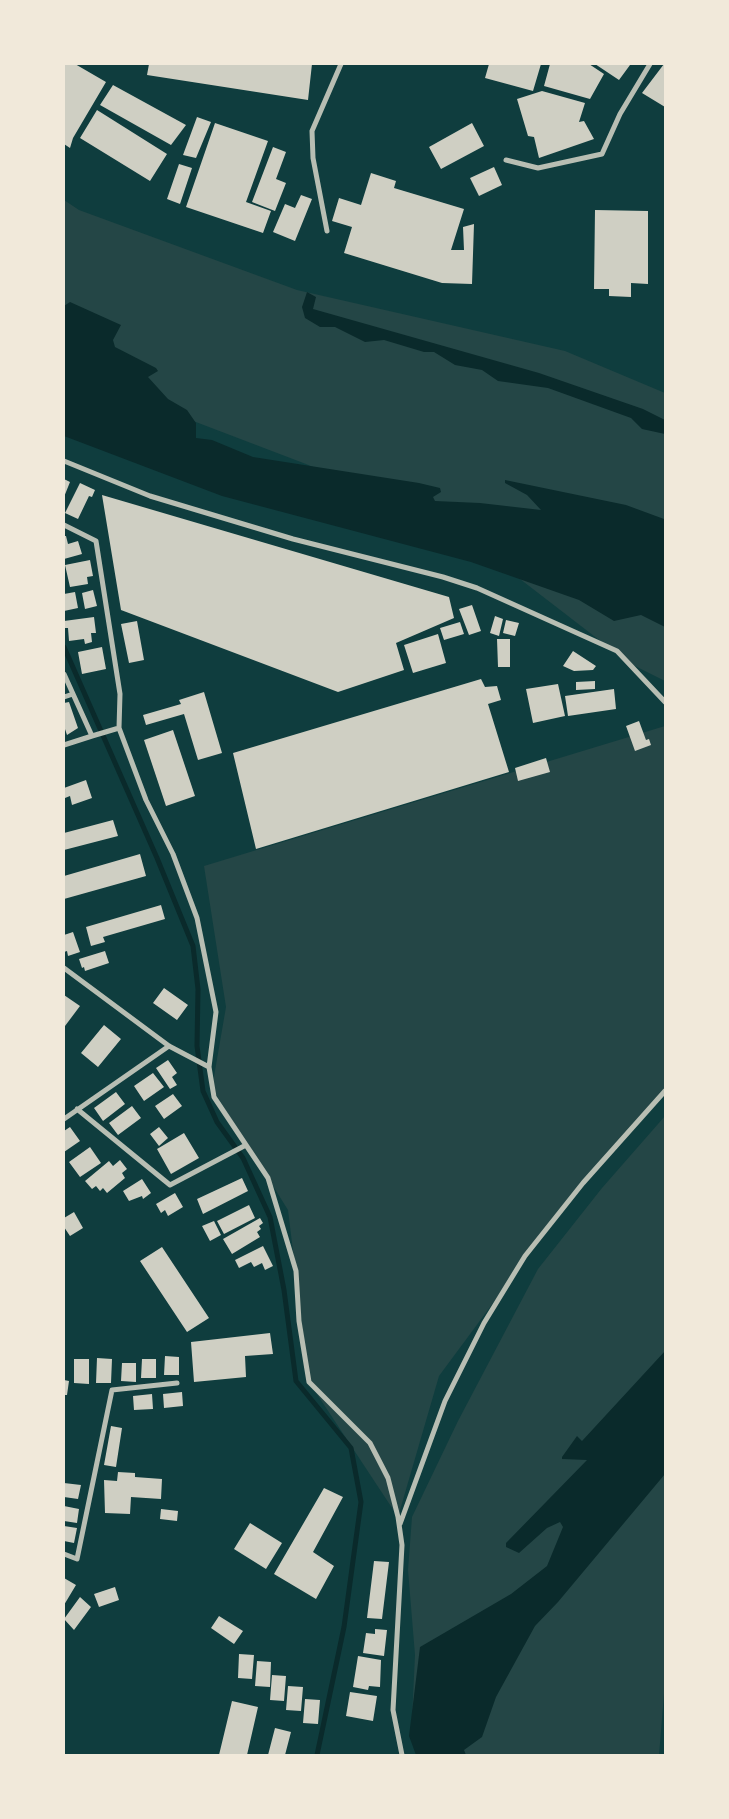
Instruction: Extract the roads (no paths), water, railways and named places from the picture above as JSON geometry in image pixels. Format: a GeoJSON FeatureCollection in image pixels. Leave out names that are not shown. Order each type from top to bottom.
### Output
{"type":"FeatureCollection","features":[{"type":"Feature","properties":{"kind":"street"},"geometry":{"type":"LineString","coordinates":[[327,231],[314,158],[312,131],[341,64]]}},
{"type":"Feature","properties":{"kind":"street"},"geometry":{"type":"LineString","coordinates":[[506,160],[538,168],[602,154],[620,114],[647,65]]}},
{"type":"Feature","properties":{"kind":"street"},"geometry":{"type":"LineString","coordinates":[[64,461],[150,496],[293,540],[434,575],[477,588],[617,651],[665,702]]}},
{"type":"Feature","properties":{"kind":"street"},"geometry":{"type":"LineString","coordinates":[[64,525],[96,541],[120,694],[120,728],[146,800],[173,854],[197,918],[216,1012],[208,1067],[214,1098],[268,1178],[296,1271],[299,1321],[309,1382],[370,1443],[388,1478],[402,1545],[393,1710],[402,1755]]}},
{"type":"Feature","properties":{"kind":"street"},"geometry":{"type":"LineString","coordinates":[[64,674],[92,736]]}},
{"type":"Feature","properties":{"kind":"street"},"geometry":{"type":"LineString","coordinates":[[64,697],[73,694]]}},
{"type":"Feature","properties":{"kind":"street"},"geometry":{"type":"LineString","coordinates":[[64,745],[120,728]]}},
{"type":"Feature","properties":{"kind":"street"},"geometry":{"type":"LineString","coordinates":[[64,968],[169,1046],[208,1067]]}},
{"type":"Feature","properties":{"kind":"street"},"geometry":{"type":"LineString","coordinates":[[64,1119],[169,1046]]}},
{"type":"Feature","properties":{"kind":"street"},"geometry":{"type":"LineString","coordinates":[[399,1527],[445,1401],[484,1323],[526,1256],[583,1183],[665,1091]]}},
{"type":"Feature","properties":{"kind":"street"},"geometry":{"type":"LineString","coordinates":[[77,1109],[170,1185],[246,1145]]}},
{"type":"Feature","properties":{"kind":"street"},"geometry":{"type":"LineString","coordinates":[[64,1554],[77,1559],[112,1390],[177,1383]]}},
{"type":"Feature","properties":{"kind":"waterway"},"geometry":{"type":"LineString","coordinates":[[64,647],[157,858],[193,946],[198,989],[197,1046],[203,1091],[217,1122],[243,1158],[270,1217],[284,1290],[296,1381],[351,1448],[361,1502],[344,1627],[317,1755]]}}]}
